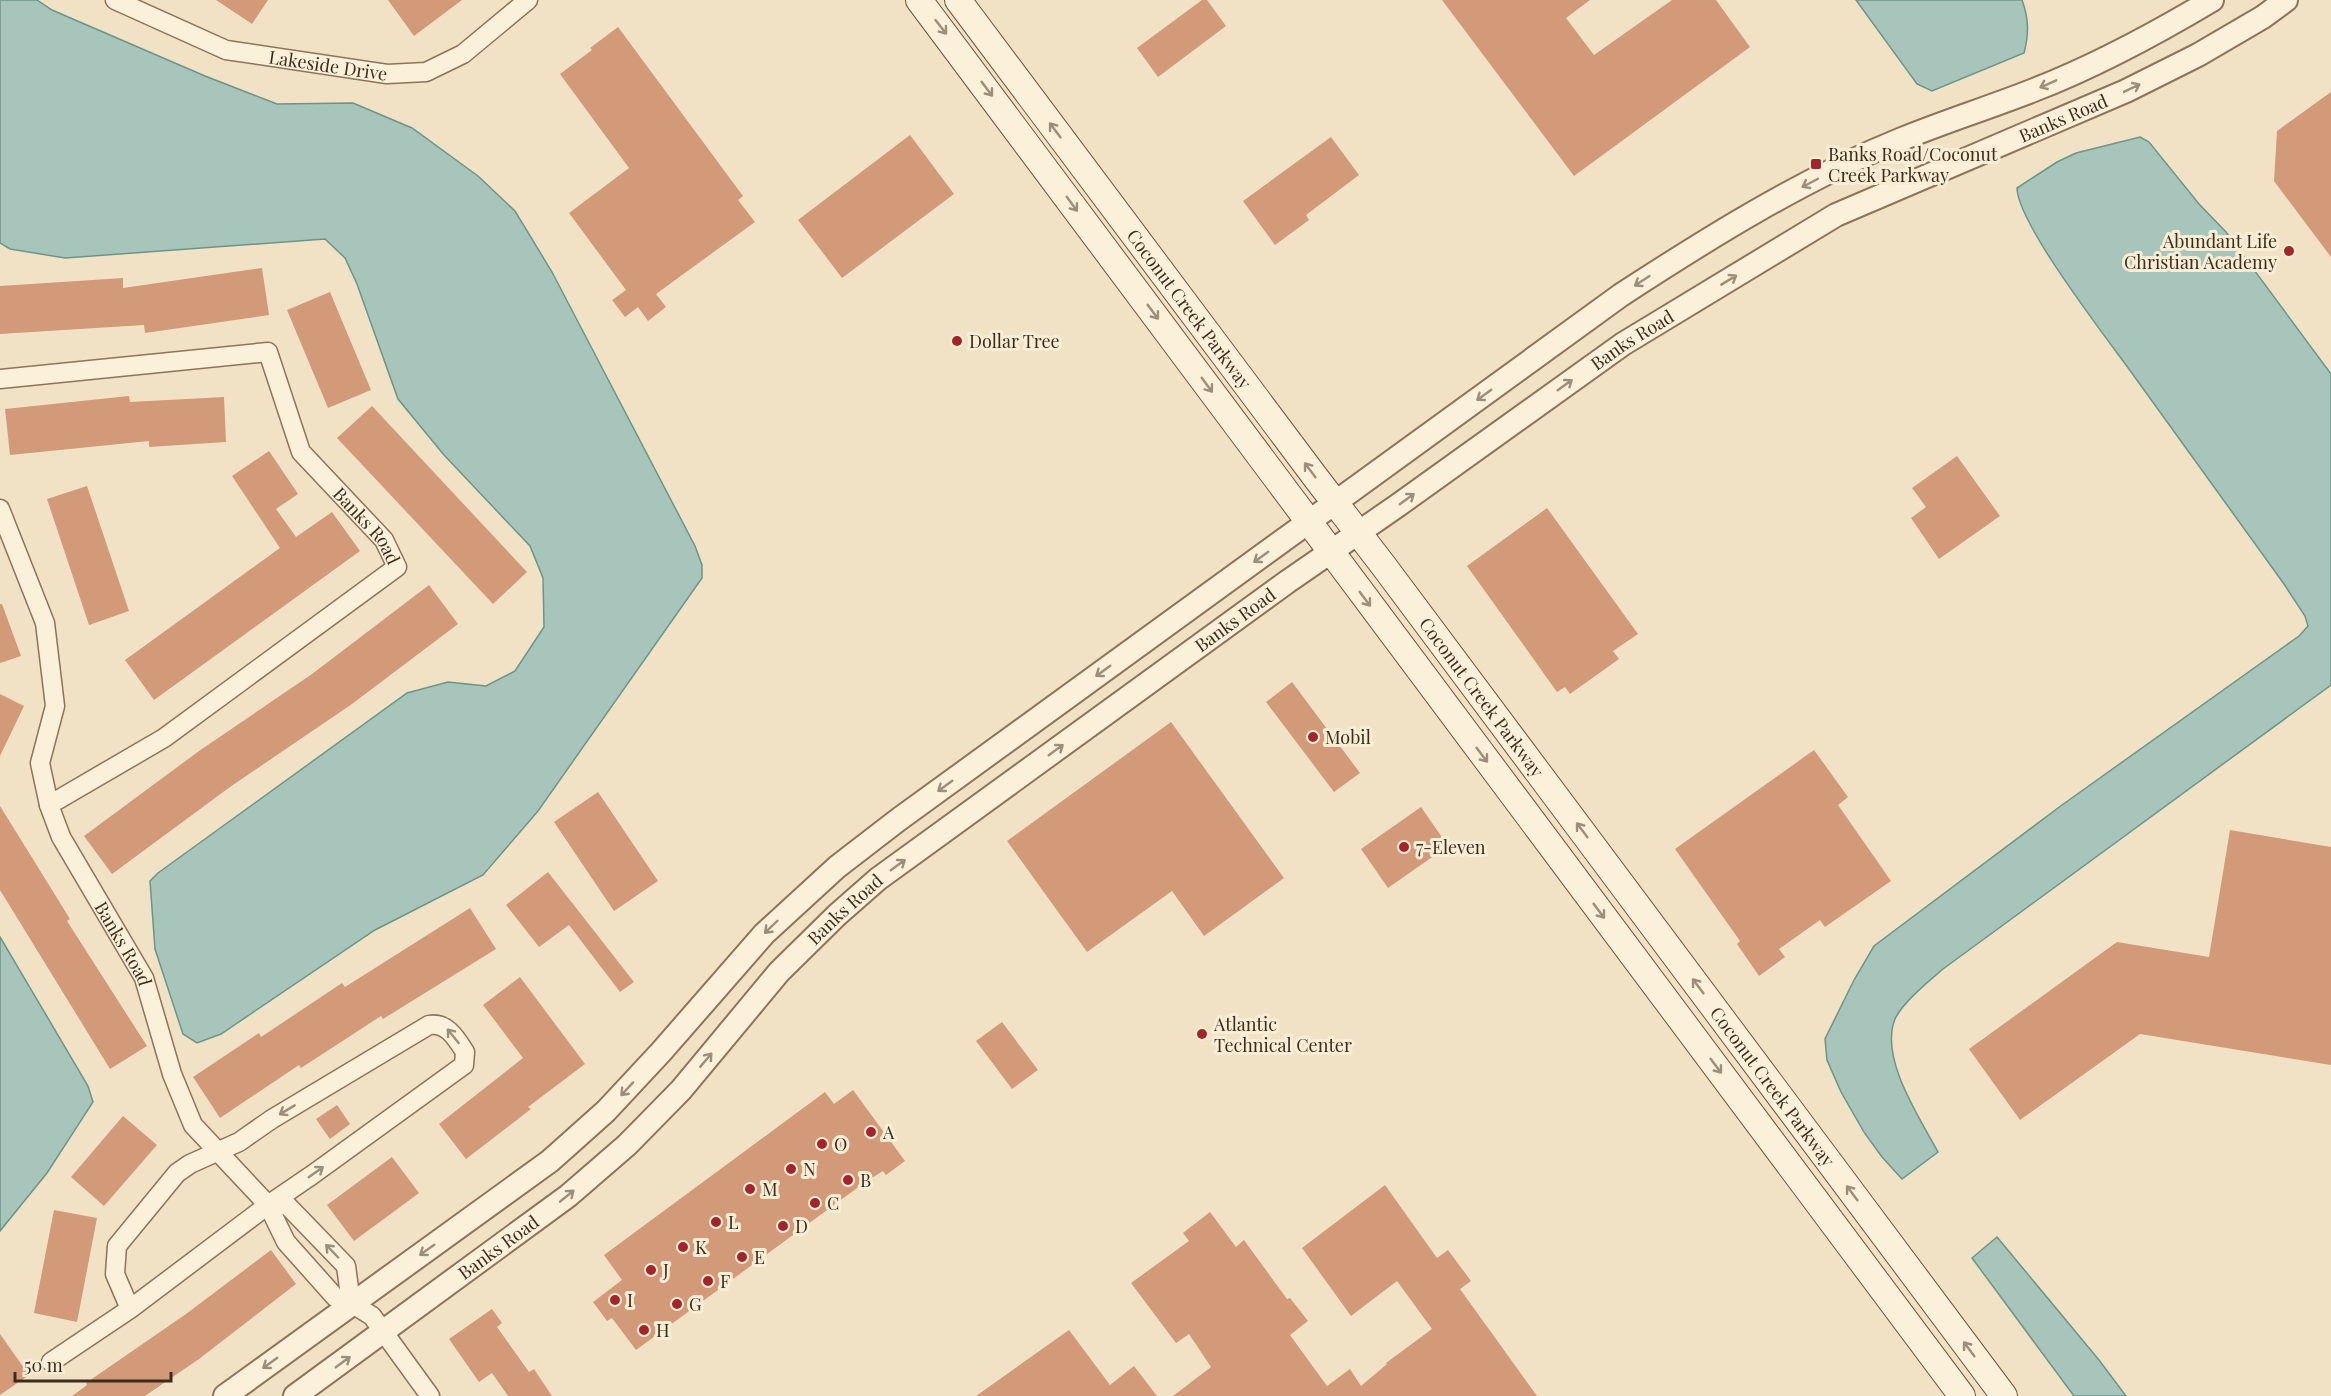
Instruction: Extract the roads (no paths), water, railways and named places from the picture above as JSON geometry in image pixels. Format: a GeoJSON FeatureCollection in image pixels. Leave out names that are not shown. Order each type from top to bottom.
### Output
{"type":"FeatureCollection","features":[{"type":"Feature","properties":{"kind":"main road","name":"Coconut Creek Parkway"},"geometry":{"type":"LineString","coordinates":[[919,0],[1962,1396]]}},
{"type":"Feature","properties":{"kind":"main road","name":"Coconut Creek Parkway"},"geometry":{"type":"LineString","coordinates":[[958,0],[1335,504],[1359,532],[2004,1396]]}},
{"type":"Feature","properties":{"kind":"street","name":"Lakeside Drive"},"geometry":{"type":"LineString","coordinates":[[115,0],[226,50],[387,74],[426,72],[463,54],[528,0]]}},
{"type":"Feature","properties":{"kind":"street","name":"Banks Road"},"geometry":{"type":"LineString","coordinates":[[225,1396],[550,1161],[606,1111],[661,1053],[764,934],[837,867],[898,820],[1621,295],[1685,253],[1820,177],[1901,139],[2036,90],[2105,59],[2212,0]]}},
{"type":"Feature","properties":{"kind":"street","name":"Banks Road"},"geometry":{"type":"LineString","coordinates":[[296,1396],[378,1324],[568,1196],[627,1145],[681,1090],[779,972],[837,915],[878,879],[1330,552],[1623,344],[1836,215],[2126,91],[2198,55],[2263,17],[2286,0]]}},
{"type":"Feature","properties":{"kind":"street","name":"Banks Road"},"geometry":{"type":"LineString","coordinates":[[0,379],[268,352],[301,452],[384,540],[397,567],[164,738],[49,805]]}},
{"type":"Feature","properties":{"kind":"street","name":"Banks Road"},"geometry":{"type":"LineString","coordinates":[[0,509],[45,623],[56,706],[40,763],[49,805],[61,837],[144,978],[172,1074],[193,1125],[268,1205],[286,1242],[335,1297],[351,1303],[378,1324]]}},
{"type":"Feature","properties":{"kind":"street"},"geometry":{"type":"LineString","coordinates":[[51,1362],[130,1309],[268,1205],[464,1065],[465,1052],[447,1028],[436,1024],[429,1025],[272,1119],[239,1142],[190,1164],[177,1173],[117,1246],[115,1274],[130,1309]]}},
{"type":"Feature","properties":{"kind":"street","name":"Banks Road"},"geometry":{"type":"LineString","coordinates":[[268,1205],[287,1206],[346,1266],[351,1303]]}},
{"type":"Feature","properties":{"kind":"street"},"geometry":{"type":"LineString","coordinates":[[378,1324],[430,1396]]}},
{"type":"Feature","properties":{"kind":"water"},"geometry":{"type":"Polygon","coordinates":[[[0,0],[37,0],[52,10],[205,76],[277,104],[353,103],[412,128],[478,176],[515,211],[552,272],[695,546],[702,565],[702,578],[538,811],[483,875],[375,930],[221,1034],[197,1043],[183,1034],[155,949],[150,881],[407,693],[448,682],[486,686],[515,671],[544,627],[543,578],[530,546],[444,455],[398,399],[357,284],[345,258],[325,239],[65,258],[10,249],[0,243],[0,0]]]}},
{"type":"Feature","properties":{"kind":"water"},"geometry":{"type":"Polygon","coordinates":[[[1856,0],[2022,0],[2028,26],[2024,53],[1932,91],[1917,84],[1856,0]]]}},
{"type":"Feature","properties":{"kind":"water"},"geometry":{"type":"Polygon","coordinates":[[[2140,137],[2149,142],[2199,204],[2226,232],[2331,374],[2331,685],[1943,969],[1903,1006],[1895,1019],[1892,1051],[1912,1105],[1938,1152],[1902,1179],[1864,1132],[1841,1092],[1827,1060],[1825,1039],[1854,980],[1874,946],[2062,805],[2299,636],[2308,626],[2305,616],[2284,584],[2066,283],[2032,228],[2021,205],[2017,188],[2057,162],[2076,153],[2140,137]]]}},
{"type":"Feature","properties":{"kind":"water"},"geometry":{"type":"Polygon","coordinates":[[[0,937],[88,1086],[93,1102],[47,1173],[0,1231],[0,937]]]}},
{"type":"Feature","properties":{"kind":"water"},"geometry":{"type":"Polygon","coordinates":[[[1997,1237],[2126,1396],[2074,1396],[1972,1258],[1997,1237]]]}},
{"type":"Feature","properties":{"kind":"place","name":"Banks Road/Coconut Creek Parkway"},"geometry":{"type":"Point","coordinates":[1816,164]}},
{"type":"Feature","properties":{"kind":"place","name":"Abundant Life Christian Academy"},"geometry":{"type":"Point","coordinates":[2289,251]}},
{"type":"Feature","properties":{"kind":"place","name":"Dollar Tree"},"geometry":{"type":"Point","coordinates":[957,341]}},
{"type":"Feature","properties":{"kind":"place","name":"Mobil"},"geometry":{"type":"Point","coordinates":[1313,737]}},
{"type":"Feature","properties":{"kind":"place","name":"7-Eleven"},"geometry":{"type":"Point","coordinates":[1404,847]}},
{"type":"Feature","properties":{"kind":"place","name":"Atlantic Technical Center"},"geometry":{"type":"Point","coordinates":[1202,1034]}},
{"type":"Feature","properties":{"kind":"place","name":"A"},"geometry":{"type":"Point","coordinates":[871,1132]}},
{"type":"Feature","properties":{"kind":"place","name":"O"},"geometry":{"type":"Point","coordinates":[822,1144]}},
{"type":"Feature","properties":{"kind":"place","name":"N"},"geometry":{"type":"Point","coordinates":[791,1169]}},
{"type":"Feature","properties":{"kind":"place","name":"B"},"geometry":{"type":"Point","coordinates":[848,1180]}},
{"type":"Feature","properties":{"kind":"place","name":"M"},"geometry":{"type":"Point","coordinates":[750,1189]}},
{"type":"Feature","properties":{"kind":"place","name":"C"},"geometry":{"type":"Point","coordinates":[815,1203]}},
{"type":"Feature","properties":{"kind":"place","name":"L"},"geometry":{"type":"Point","coordinates":[716,1222]}},
{"type":"Feature","properties":{"kind":"place","name":"D"},"geometry":{"type":"Point","coordinates":[783,1226]}},
{"type":"Feature","properties":{"kind":"place","name":"K"},"geometry":{"type":"Point","coordinates":[683,1247]}},
{"type":"Feature","properties":{"kind":"place","name":"E"},"geometry":{"type":"Point","coordinates":[742,1257]}},
{"type":"Feature","properties":{"kind":"place","name":"J"},"geometry":{"type":"Point","coordinates":[651,1270]}},
{"type":"Feature","properties":{"kind":"place","name":"F"},"geometry":{"type":"Point","coordinates":[708,1281]}},
{"type":"Feature","properties":{"kind":"place","name":"I"},"geometry":{"type":"Point","coordinates":[615,1300]}},
{"type":"Feature","properties":{"kind":"place","name":"G"},"geometry":{"type":"Point","coordinates":[677,1304]}},
{"type":"Feature","properties":{"kind":"place","name":"H"},"geometry":{"type":"Point","coordinates":[644,1330]}}]}
